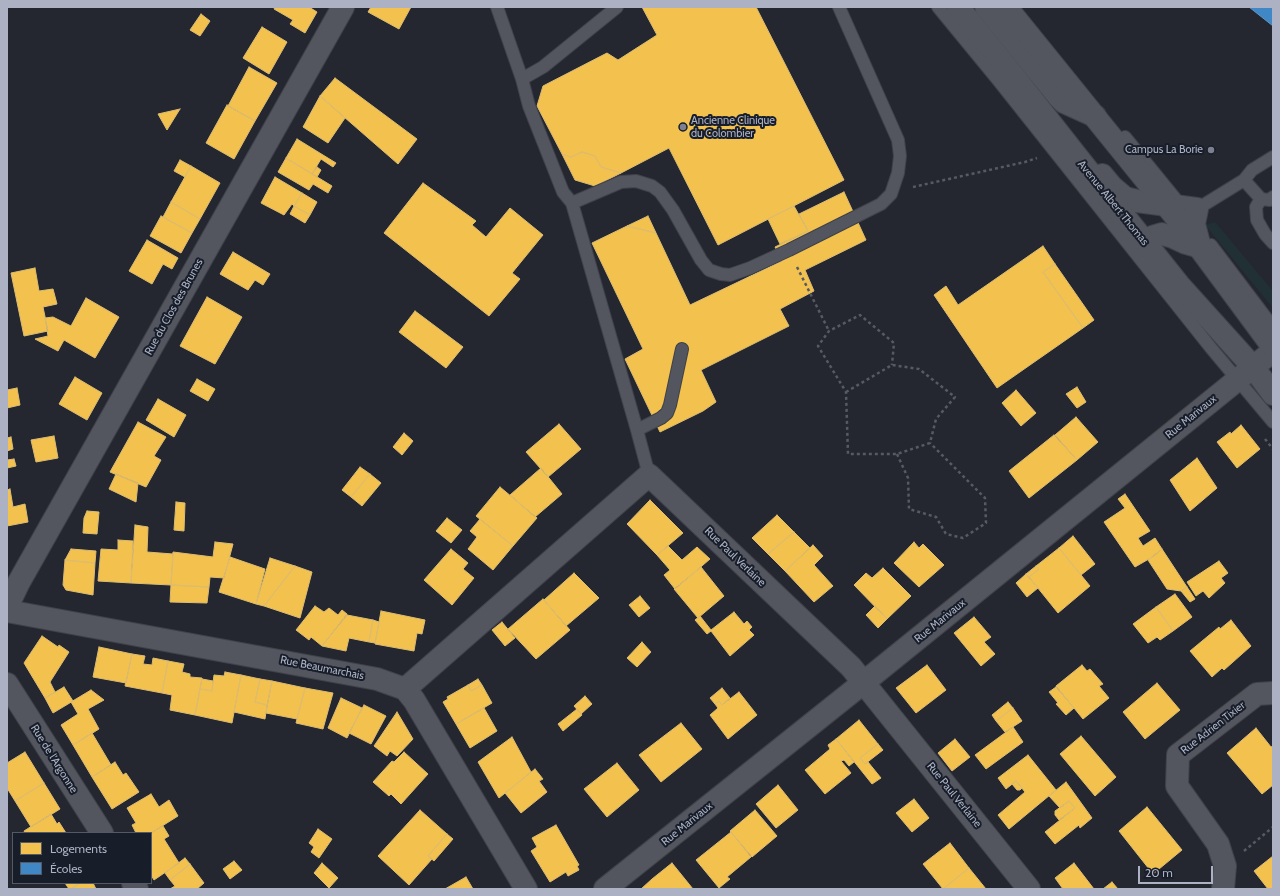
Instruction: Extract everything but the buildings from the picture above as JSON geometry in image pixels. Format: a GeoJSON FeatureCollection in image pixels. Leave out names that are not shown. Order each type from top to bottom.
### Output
{"type":"FeatureCollection","features":[{"type":"Feature","properties":{"kind":"street","name":"Rue du Clos des Brunes"},"geometry":{"type":"LineString","coordinates":[[7,607],[22,575],[343,7]]}},
{"type":"Feature","properties":{"kind":"street","name":"Avenue Albert Thomas"},"geometry":{"type":"LineString","coordinates":[[958,7],[1184,291],[1245,373],[1273,394]]}},
{"type":"Feature","properties":{"kind":"street"},"geometry":{"type":"LineString","coordinates":[[967,7],[1115,190],[1125,198],[1185,212]]}},
{"type":"Feature","properties":{"kind":"street"},"geometry":{"type":"LineString","coordinates":[[986,7],[1064,102],[1095,116]]}},
{"type":"Feature","properties":{"kind":"street"},"geometry":{"type":"LineString","coordinates":[[1006,7],[1095,116],[1185,212],[1200,247],[1273,347]]}},
{"type":"Feature","properties":{"kind":"street"},"geometry":{"type":"LineString","coordinates":[[1185,212],[1200,247]]}},
{"type":"Feature","properties":{"kind":"street"},"geometry":{"type":"LineString","coordinates":[[1147,245],[1152,238],[1162,234],[1200,247]]}},
{"type":"Feature","properties":{"kind":"street","name":"Rue Marivaux"},"geometry":{"type":"LineString","coordinates":[[605,889],[863,683],[1273,351]]}},
{"type":"Feature","properties":{"kind":"street"},"geometry":{"type":"LineString","coordinates":[[526,889],[414,700],[405,689],[649,475]]}},
{"type":"Feature","properties":{"kind":"street","name":"Rue Paul Verlaine"},"geometry":{"type":"LineString","coordinates":[[649,475],[851,667],[1029,889]]}},
{"type":"Feature","properties":{"kind":"street","name":"Rue Beaumarchais"},"geometry":{"type":"LineString","coordinates":[[7,611],[377,679],[405,689]]}},
{"type":"Feature","properties":{"kind":"street","name":"Rue de l'Argonne"},"geometry":{"type":"LineString","coordinates":[[7,684],[101,832]]}},
{"type":"Feature","properties":{"kind":"street","name":"Rue Adrien Tixier"},"geometry":{"type":"LineString","coordinates":[[1222,889],[1225,866],[1218,844],[1177,786],[1178,755],[1257,694],[1273,693]]}},
{"type":"Feature","properties":{"kind":"lane"},"geometry":{"type":"LineString","coordinates":[[496,7],[522,79],[528,106],[563,192],[572,203],[649,475]]}},
{"type":"Feature","properties":{"kind":"lane"},"geometry":{"type":"LineString","coordinates":[[522,79],[543,67],[617,7]]}},
{"type":"Feature","properties":{"kind":"lane"},"geometry":{"type":"LineString","coordinates":[[572,203],[621,182],[636,182],[652,186],[660,192],[673,210],[701,260],[709,270],[720,274],[730,275],[789,250],[880,204],[891,194],[898,173],[900,156],[898,140],[839,7]]}},
{"type":"Feature","properties":{"kind":"lane"},"geometry":{"type":"LineString","coordinates":[[938,7],[998,80],[1206,342],[1245,373],[1273,422]]}},
{"type":"Feature","properties":{"kind":"lane"},"geometry":{"type":"LineString","coordinates":[[1014,7],[1052,53],[1104,111],[1185,212],[1273,327]]}},
{"type":"Feature","properties":{"kind":"lane"},"geometry":{"type":"LineString","coordinates":[[1185,212],[1244,180],[1252,170],[1273,157]]}},
{"type":"Feature","properties":{"kind":"lane"},"geometry":{"type":"LineString","coordinates":[[1244,180],[1267,198],[1256,207],[1257,220],[1265,234],[1273,243]]}},
{"type":"Feature","properties":{"kind":"lane"},"geometry":{"type":"LineString","coordinates":[[637,430],[661,418],[667,413],[682,349]]}},
{"type":"Feature","properties":{"kind":"path"},"geometry":{"type":"LineString","coordinates":[[893,189],[904,189],[1037,158]]}},
{"type":"Feature","properties":{"kind":"path"},"geometry":{"type":"LineString","coordinates":[[789,250],[830,331]]}},
{"type":"Feature","properties":{"kind":"path"},"geometry":{"type":"LineString","coordinates":[[892,365],[894,343],[860,316],[830,331],[818,346],[846,392],[848,454],[897,454],[930,443]]}},
{"type":"Feature","properties":{"kind":"path"},"geometry":{"type":"LineString","coordinates":[[846,392],[892,365],[919,369],[955,397],[936,419],[930,443]]}},
{"type":"Feature","properties":{"kind":"path"},"geometry":{"type":"LineString","coordinates":[[897,454],[908,478],[909,509],[936,518],[946,534],[963,538],[986,523],[985,498],[930,443]]}},
{"type":"Feature","properties":{"kind":"path"},"geometry":{"type":"LineString","coordinates":[[1225,866],[1273,827]]}},
{"type":"Feature","properties":{"kind":"shaded area"},"geometry":{"type":"Polygon","coordinates":[[[1215,222],[1273,291],[1273,308],[1205,225],[1215,222]]]}},
{"type":"Feature","properties":{"kind":"place","name":"Ancienne Clinique du Colombier"},"geometry":{"type":"Point","coordinates":[683,127]}},
{"type":"Feature","properties":{"kind":"place","name":"Campus La Borie"},"geometry":{"type":"Point","coordinates":[1211,150]}}]}
